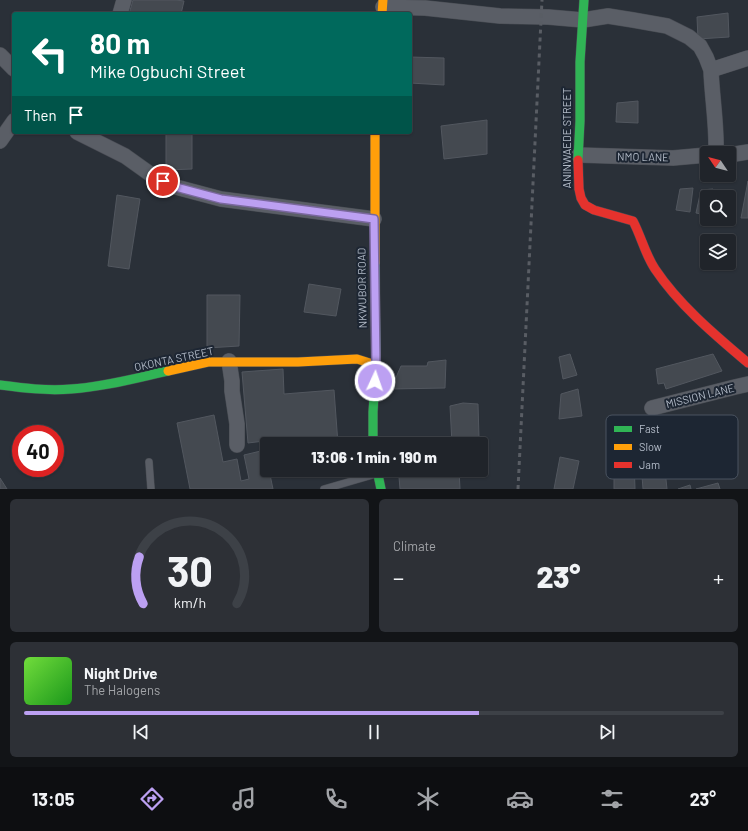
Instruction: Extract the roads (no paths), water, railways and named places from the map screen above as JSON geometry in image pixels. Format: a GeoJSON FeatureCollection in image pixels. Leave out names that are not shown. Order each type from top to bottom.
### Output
{"type":"FeatureCollection","features":[{"type":"Feature","properties":{"kind":"street"},"geometry":{"type":"LineString","coordinates":[[121,12],[124,0]]}},
{"type":"Feature","properties":{"kind":"street","name":"ANINWAEDE STREET"},"geometry":{"type":"LineString","coordinates":[[584,0],[579,81],[580,195],[584,204],[590,210],[627,218],[633,221],[654,268],[711,332],[748,363]]}},
{"type":"Feature","properties":{"kind":"street"},"geometry":{"type":"LineString","coordinates":[[382,7],[425,8],[500,16],[548,17],[583,20],[608,16],[667,26],[690,37],[700,46],[706,57],[711,70],[716,121],[716,146]]}},
{"type":"Feature","properties":{"kind":"street"},"geometry":{"type":"LineString","coordinates":[[0,55],[12,68]]}},
{"type":"Feature","properties":{"kind":"street"},"geometry":{"type":"LineString","coordinates":[[711,70],[748,58]]}},
{"type":"Feature","properties":{"kind":"street"},"geometry":{"type":"LineString","coordinates":[[0,141],[12,124]]}},
{"type":"Feature","properties":{"kind":"street"},"geometry":{"type":"LineString","coordinates":[[80,134],[125,156],[153,176],[172,186],[198,194],[221,199],[374,219]]}},
{"type":"Feature","properties":{"kind":"street","name":"NKWUBOR ROAD"},"geometry":{"type":"LineString","coordinates":[[373,437],[376,365],[374,219],[375,134]]}},
{"type":"Feature","properties":{"kind":"street"},"geometry":{"type":"LineString","coordinates":[[736,153],[748,152]]}},
{"type":"Feature","properties":{"kind":"street","name":"NMO LANE"},"geometry":{"type":"LineString","coordinates":[[579,155],[673,158],[700,156]]}},
{"type":"Feature","properties":{"kind":"street","name":"OKONTA STREET"},"geometry":{"type":"LineString","coordinates":[[0,385],[28,389],[71,388],[124,381],[208,362],[298,362],[357,359],[376,365]]}},
{"type":"Feature","properties":{"kind":"street"},"geometry":{"type":"LineString","coordinates":[[229,361],[237,424],[237,445]]}},
{"type":"Feature","properties":{"kind":"street","name":"MISSION LANE"},"geometry":{"type":"LineString","coordinates":[[652,408],[735,386],[748,384]]}},
{"type":"Feature","properties":{"kind":"street"},"geometry":{"type":"LineString","coordinates":[[379,477],[381,489]]}},
{"type":"Feature","properties":{"kind":"lane"},"geometry":{"type":"LineString","coordinates":[[149,462],[151,489]]}},
{"type":"Feature","properties":{"kind":"lane"},"geometry":{"type":"LineString","coordinates":[[324,489],[362,477]]}},
{"type":"Feature","properties":{"kind":"railway"},"geometry":{"type":"LineString","coordinates":[[518,489],[542,0]]}}]}
